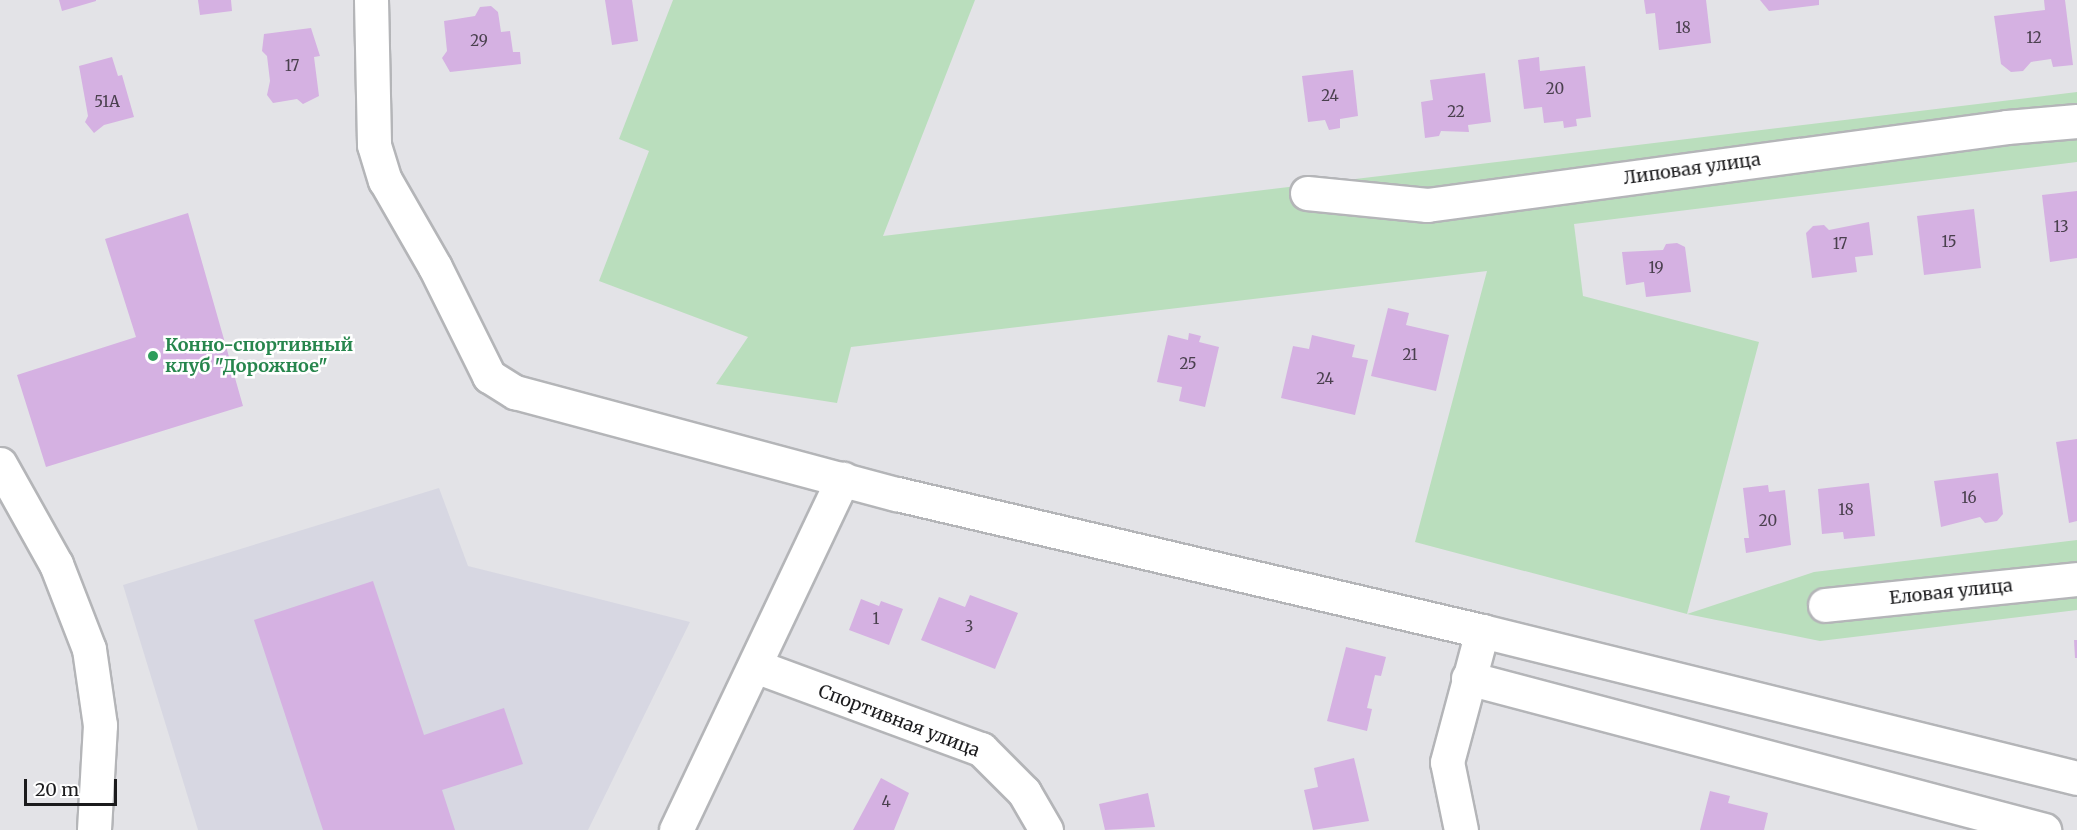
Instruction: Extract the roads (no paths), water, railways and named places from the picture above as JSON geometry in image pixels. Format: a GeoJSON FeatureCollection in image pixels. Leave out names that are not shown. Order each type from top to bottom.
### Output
{"type":"FeatureCollection","features":[{"type":"Feature","properties":{"kind":"street"},"geometry":{"type":"LineString","coordinates":[[370,0],[374,144],[385,180],[435,267],[489,376],[515,392],[843,479],[1482,631],[2077,778]]}},
{"type":"Feature","properties":{"kind":"street","name":"Липовая улица"},"geometry":{"type":"LineString","coordinates":[[1307,193],[1427,205],[2007,127],[2077,121]]}},
{"type":"Feature","properties":{"kind":"street"},"geometry":{"type":"LineString","coordinates":[[0,464],[56,564],[89,649],[100,725],[94,830]]}},
{"type":"Feature","properties":{"kind":"street"},"geometry":{"type":"LineString","coordinates":[[676,830],[843,479]]}},
{"type":"Feature","properties":{"kind":"street","name":"Еловая улица"},"geometry":{"type":"LineString","coordinates":[[1825,605],[2077,579]]}},
{"type":"Feature","properties":{"kind":"street"},"geometry":{"type":"LineString","coordinates":[[1461,830],[1447,762],[1482,631]]}},
{"type":"Feature","properties":{"kind":"street","name":"Спортивная улица"},"geometry":{"type":"LineString","coordinates":[[755,666],[981,748],[1024,792],[1046,830]]}},
{"type":"Feature","properties":{"kind":"street"},"geometry":{"type":"LineString","coordinates":[[1468,678],[2044,830]]}},
{"type":"Feature","properties":{"kind":"place","name":"Конно-спортивный клуб \"Дорожное\""},"geometry":{"type":"Point","coordinates":[153,356]}}]}
